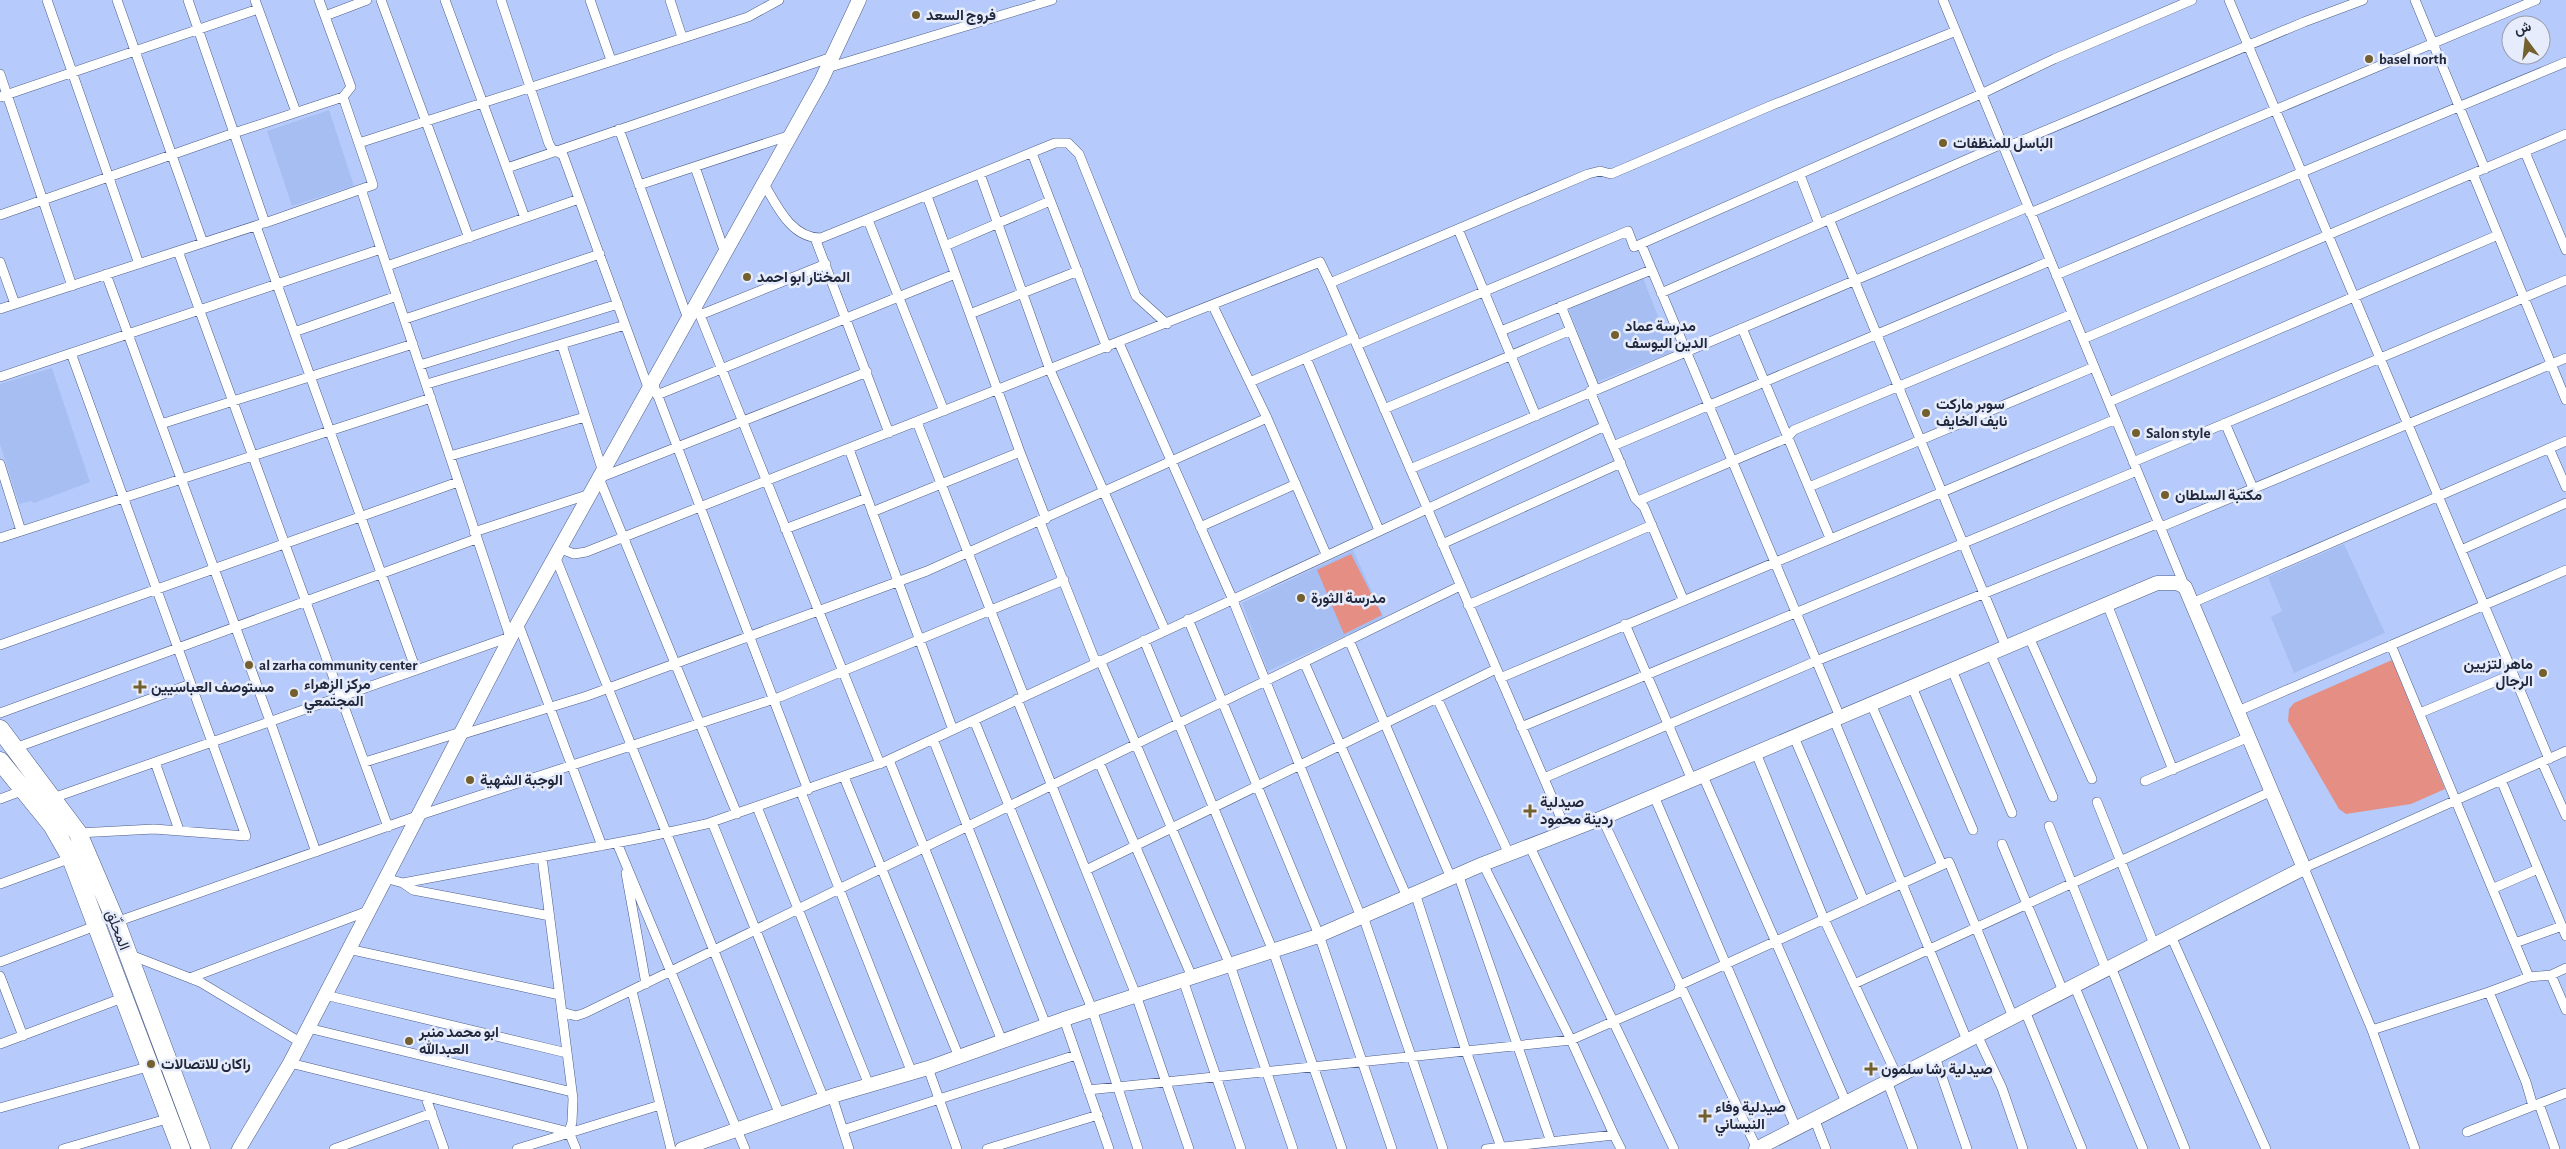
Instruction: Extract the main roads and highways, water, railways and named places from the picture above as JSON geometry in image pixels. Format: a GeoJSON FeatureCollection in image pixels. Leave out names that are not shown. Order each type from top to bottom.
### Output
{"type":"FeatureCollection","features":[{"type":"Feature","properties":{"kind":"highway","name":"المحلّق"},"geometry":{"type":"LineString","coordinates":[[0,729],[78,833],[116,922],[201,1149]]}},
{"type":"Feature","properties":{"kind":"highway","name":"المحلّق"},"geometry":{"type":"LineString","coordinates":[[0,761],[52,826],[71,858],[98,925],[181,1149]]}},
{"type":"Feature","properties":{"kind":"place","name":"فروج السعد"},"geometry":{"type":"Point","coordinates":[916,15]}},
{"type":"Feature","properties":{"kind":"place","name":"basel north"},"geometry":{"type":"Point","coordinates":[2369,59]}},
{"type":"Feature","properties":{"kind":"place","name":"الباسل للمنظفات"},"geometry":{"type":"Point","coordinates":[1943,143]}},
{"type":"Feature","properties":{"kind":"place","name":"المختار ابو احمد"},"geometry":{"type":"Point","coordinates":[747,277]}},
{"type":"Feature","properties":{"kind":"place","name":"مدرسة عماد الدين اليوسف"},"geometry":{"type":"Point","coordinates":[1615,335]}},
{"type":"Feature","properties":{"kind":"place","name":"سوبر ماركت نايف الخايف"},"geometry":{"type":"Point","coordinates":[1926,413]}},
{"type":"Feature","properties":{"kind":"place","name":"Salon style"},"geometry":{"type":"Point","coordinates":[2136,433]}},
{"type":"Feature","properties":{"kind":"place","name":"مكتبة السلطان"},"geometry":{"type":"Point","coordinates":[2165,495]}},
{"type":"Feature","properties":{"kind":"place","name":"مدرسة الثورة"},"geometry":{"type":"Point","coordinates":[1301,598]}},
{"type":"Feature","properties":{"kind":"place","name":"al zarha community center"},"geometry":{"type":"Point","coordinates":[249,665]}},
{"type":"Feature","properties":{"kind":"place","name":"ماهر لتزيين الرجال"},"geometry":{"type":"Point","coordinates":[2543,673]}},
{"type":"Feature","properties":{"kind":"place","name":"مستوصف العباسيين"},"geometry":{"type":"Point","coordinates":[140,687]}},
{"type":"Feature","properties":{"kind":"place","name":"مركز الزهراء المجتمعي"},"geometry":{"type":"Point","coordinates":[294,693]}},
{"type":"Feature","properties":{"kind":"place","name":"الوجبة الشهية"},"geometry":{"type":"Point","coordinates":[470,780]}},
{"type":"Feature","properties":{"kind":"place","name":"صيدلية ردينة محمود"},"geometry":{"type":"Point","coordinates":[1530,811]}},
{"type":"Feature","properties":{"kind":"place","name":"ابو محمد منير العبدالله"},"geometry":{"type":"Point","coordinates":[409,1041]}},
{"type":"Feature","properties":{"kind":"place","name":"راكان للاتصالات"},"geometry":{"type":"Point","coordinates":[151,1064]}},
{"type":"Feature","properties":{"kind":"place","name":"صيدلية رشا سلمون"},"geometry":{"type":"Point","coordinates":[1871,1069]}},
{"type":"Feature","properties":{"kind":"place","name":"صيدلية وفاء النيساني"},"geometry":{"type":"Point","coordinates":[1705,1116]}}]}
